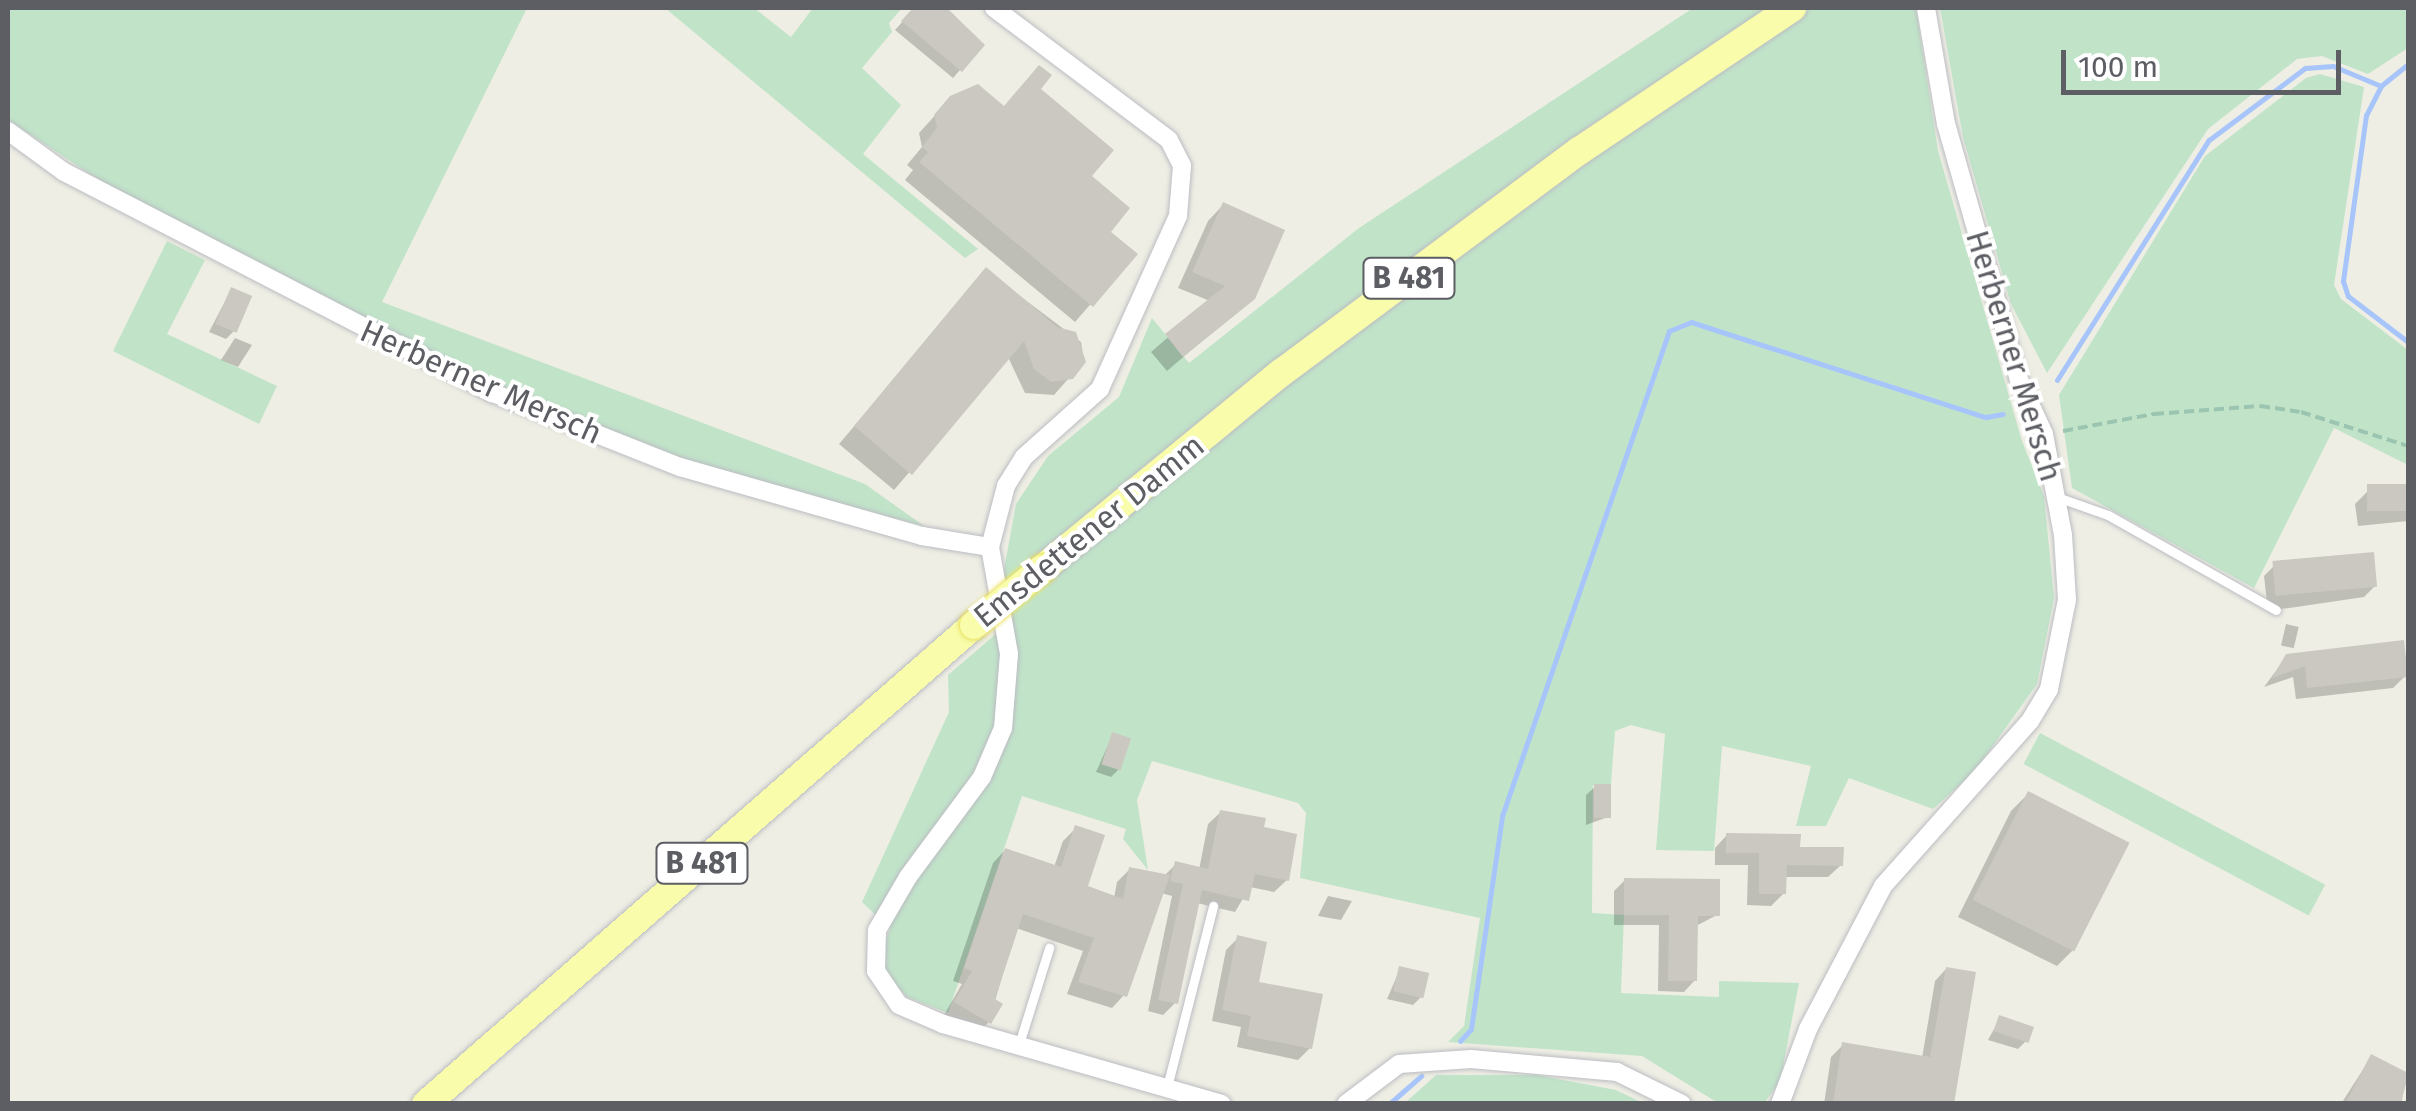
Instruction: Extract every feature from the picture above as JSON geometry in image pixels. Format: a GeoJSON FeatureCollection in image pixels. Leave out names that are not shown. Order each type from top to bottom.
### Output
{"type":"FeatureCollection","features":[{"type":"Feature","properties":{"kind":"main road","name":"Emsdettener Damm"},"geometry":{"type":"LineString","coordinates":[[426,1104],[974,625],[1344,326],[1580,151],[1792,8]]}},
{"type":"Feature","properties":{"kind":"street"},"geometry":{"type":"LineString","coordinates":[[994,8],[1169,140],[1182,166],[1168,250],[1118,359],[1085,404],[1024,456],[1006,486],[990,547],[1009,654],[1003,728],[982,778],[908,877],[872,951],[882,985],[899,1005],[1222,1104]]}},
{"type":"Feature","properties":{"kind":"street","name":"Herberner Mersch"},"geometry":{"type":"LineString","coordinates":[[1780,1104],[1808,1029],[1883,886],[2030,721],[2049,689],[2067,600],[2057,496],[2044,434],[2019,380],[1946,124],[1926,8]]}},
{"type":"Feature","properties":{"kind":"street","name":"Herberner Mersch"},"geometry":{"type":"LineString","coordinates":[[8,131],[64,172],[493,393],[680,467],[922,536],[990,547]]}},
{"type":"Feature","properties":{"kind":"street"},"geometry":{"type":"LineString","coordinates":[[1346,1104],[1399,1064],[1456,1059],[1617,1072],[1682,1104]]}},
{"type":"Feature","properties":{"kind":"lane"},"geometry":{"type":"LineString","coordinates":[[2057,496],[2108,514],[2276,610]]}},
{"type":"Feature","properties":{"kind":"lane"},"geometry":{"type":"LineString","coordinates":[[1167,1088],[1213,906]]}},
{"type":"Feature","properties":{"kind":"lane"},"geometry":{"type":"LineString","coordinates":[[1020,1044],[1049,948]]}},
{"type":"Feature","properties":{"kind":"path"},"geometry":{"type":"LineString","coordinates":[[2044,434],[2154,414],[2260,406],[2302,412],[2408,446]]}},
{"type":"Feature","properties":{"kind":"green space"},"geometry":{"type":"Polygon","coordinates":[[[8,8],[527,8],[382,302],[865,484],[924,526],[688,462],[499,389],[99,180],[8,120],[8,8]]]}},
{"type":"Feature","properties":{"kind":"green space"},"geometry":{"type":"Polygon","coordinates":[[[665,8],[754,8],[791,37],[813,8],[902,8],[889,23],[892,32],[862,68],[901,105],[863,154],[978,249],[965,258],[665,8]]]}},
{"type":"Feature","properties":{"kind":"green space"},"geometry":{"type":"Polygon","coordinates":[[[1693,8],[1916,8],[1938,151],[2022,441],[2044,496],[2054,598],[2037,684],[1974,772],[1933,809],[1849,778],[1826,826],[1796,826],[1811,766],[1722,746],[1714,851],[1656,850],[1665,734],[1631,725],[1615,731],[1611,784],[1593,785],[1592,913],[1624,915],[1621,993],[1719,997],[1719,981],[1799,983],[1780,1082],[1764,1103],[1718,1103],[1642,1056],[1448,1042],[1464,1026],[1480,918],[1300,878],[1306,813],[1298,803],[1152,761],[1137,800],[1148,870],[1123,839],[1126,829],[1022,796],[948,1013],[907,997],[889,977],[881,954],[890,929],[862,902],[949,712],[948,675],[1011,621],[1003,575],[1016,504],[1048,456],[1119,397],[1152,318],[1189,363],[1359,228],[1693,8]]]}},
{"type":"Feature","properties":{"kind":"green space"},"geometry":{"type":"Polygon","coordinates":[[[1940,8],[2408,8],[2408,48],[2368,74],[2322,56],[2297,59],[2208,129],[2047,373],[2011,304],[1963,137],[1940,8]]]}},
{"type":"Feature","properties":{"kind":"green space"},"geometry":{"type":"Polygon","coordinates":[[[2320,74],[2364,87],[2334,285],[2341,299],[2408,350],[2408,465],[2334,428],[2254,588],[2072,488],[2059,395],[2205,156],[2306,78],[2320,74]]]}},
{"type":"Feature","properties":{"kind":"green space"},"geometry":{"type":"Polygon","coordinates":[[[167,241],[205,260],[167,334],[277,386],[259,424],[113,351],[167,241]]]}},
{"type":"Feature","properties":{"kind":"green space"},"geometry":{"type":"Polygon","coordinates":[[[2040,733],[2325,885],[2309,916],[2024,764],[2040,733]]]}},
{"type":"Feature","properties":{"kind":"green space"},"geometry":{"type":"Polygon","coordinates":[[[1436,1075],[1537,1075],[1616,1090],[1643,1103],[1405,1103],[1436,1075]]]}},
{"type":"Feature","properties":{"kind":"building"},"geometry":{"type":"Polygon","coordinates":[[[913,8],[947,8],[985,45],[962,72],[901,21],[913,8]]]}},
{"type":"Feature","properties":{"kind":"building"},"geometry":{"type":"Polygon","coordinates":[[[1039,65],[1052,75],[1041,89],[1114,150],[1092,176],[1130,208],[1111,232],[1138,254],[1093,307],[919,162],[928,152],[922,147],[937,128],[934,115],[950,96],[978,84],[1004,106],[1039,65]]]}},
{"type":"Feature","properties":{"kind":"building"},"geometry":{"type":"Polygon","coordinates":[[[1223,202],[1285,230],[1255,299],[1183,357],[1165,334],[1225,286],[1192,272],[1223,202]]]}},
{"type":"Feature","properties":{"kind":"building"},"geometry":{"type":"Polygon","coordinates":[[[986,267],[1057,327],[1076,332],[1086,362],[1073,379],[1051,382],[1034,369],[1024,341],[912,475],[854,426],[986,267]]]}},
{"type":"Feature","properties":{"kind":"building"},"geometry":{"type":"Polygon","coordinates":[[[231,287],[252,296],[237,333],[215,324],[231,287]]]}},
{"type":"Feature","properties":{"kind":"building"},"geometry":{"type":"Polygon","coordinates":[[[2367,484],[2408,484],[2408,511],[2367,511],[2367,484]]]}},
{"type":"Feature","properties":{"kind":"building"},"geometry":{"type":"Polygon","coordinates":[[[2374,552],[2377,587],[2275,596],[2272,561],[2374,552]]]}},
{"type":"Feature","properties":{"kind":"building"},"geometry":{"type":"Polygon","coordinates":[[[2404,640],[2408,677],[2307,688],[2305,666],[2272,678],[2286,654],[2404,640]]]}},
{"type":"Feature","properties":{"kind":"building"},"geometry":{"type":"Polygon","coordinates":[[[1112,732],[1131,738],[1121,771],[1101,764],[1112,732]]]}},
{"type":"Feature","properties":{"kind":"building"},"geometry":{"type":"Polygon","coordinates":[[[1594,784],[1611,784],[1611,818],[1594,818],[1594,784]]]}},
{"type":"Feature","properties":{"kind":"building"},"geometry":{"type":"Polygon","coordinates":[[[2028,791],[2130,843],[2074,951],[1973,900],[2028,791]]]}},
{"type":"Feature","properties":{"kind":"building"},"geometry":{"type":"Polygon","coordinates":[[[1220,810],[1266,818],[1264,827],[1297,834],[1289,881],[1255,874],[1249,901],[1202,890],[1178,1004],[1158,1000],[1183,884],[1170,881],[1175,861],[1208,869],[1220,810]]]}},
{"type":"Feature","properties":{"kind":"building"},"geometry":{"type":"Polygon","coordinates":[[[1075,825],[1105,835],[1088,886],[1123,899],[1129,867],[1170,875],[1127,997],[1078,982],[1094,938],[1023,914],[995,999],[1003,1004],[991,1024],[954,1002],[972,971],[964,968],[1005,848],[1061,867],[1075,825]]]}},
{"type":"Feature","properties":{"kind":"building"},"geometry":{"type":"Polygon","coordinates":[[[1726,833],[1801,834],[1800,847],[1844,847],[1843,866],[1787,865],[1786,894],[1759,894],[1759,853],[1726,853],[1726,833]]]}},
{"type":"Feature","properties":{"kind":"building"},"geometry":{"type":"Polygon","coordinates":[[[1624,878],[1720,879],[1720,916],[1698,916],[1697,981],[1668,981],[1669,915],[1624,915],[1624,878]]]}},
{"type":"Feature","properties":{"kind":"building"},"geometry":{"type":"Polygon","coordinates":[[[1237,935],[1267,942],[1259,982],[1323,994],[1312,1049],[1247,1036],[1251,1016],[1222,1010],[1237,935]]]}},
{"type":"Feature","properties":{"kind":"building"},"geometry":{"type":"Polygon","coordinates":[[[1399,966],[1429,973],[1423,998],[1393,991],[1399,966]]]}},
{"type":"Feature","properties":{"kind":"building"},"geometry":{"type":"Polygon","coordinates":[[[1946,967],[1976,972],[1954,1104],[1833,1104],[1842,1042],[1930,1057],[1946,967]]]}},
{"type":"Feature","properties":{"kind":"building"},"geometry":{"type":"Polygon","coordinates":[[[1999,1015],[2034,1027],[2028,1043],[1993,1031],[1999,1015]]]}},
{"type":"Feature","properties":{"kind":"building"},"geometry":{"type":"Polygon","coordinates":[[[2371,1054],[2408,1073],[2401,1104],[2345,1104],[2371,1054]]]}},
{"type":"Feature","properties":{"kind":"waterway"},"geometry":{"type":"LineString","coordinates":[[2408,64],[2381,86],[2366,115],[2343,281],[2348,296],[2408,342]]}},
{"type":"Feature","properties":{"kind":"waterway"},"geometry":{"type":"LineString","coordinates":[[2057,380],[2209,140],[2305,68],[2333,66],[2381,86]]}},
{"type":"Feature","properties":{"kind":"waterway"},"geometry":{"type":"LineString","coordinates":[[1460,1041],[1471,1029],[1502,816],[1669,331],[1691,322],[1986,417],[2003,414]]}},
{"type":"Feature","properties":{"kind":"waterway"},"geometry":{"type":"LineString","coordinates":[[1389,1104],[1421,1076]]}}]}
